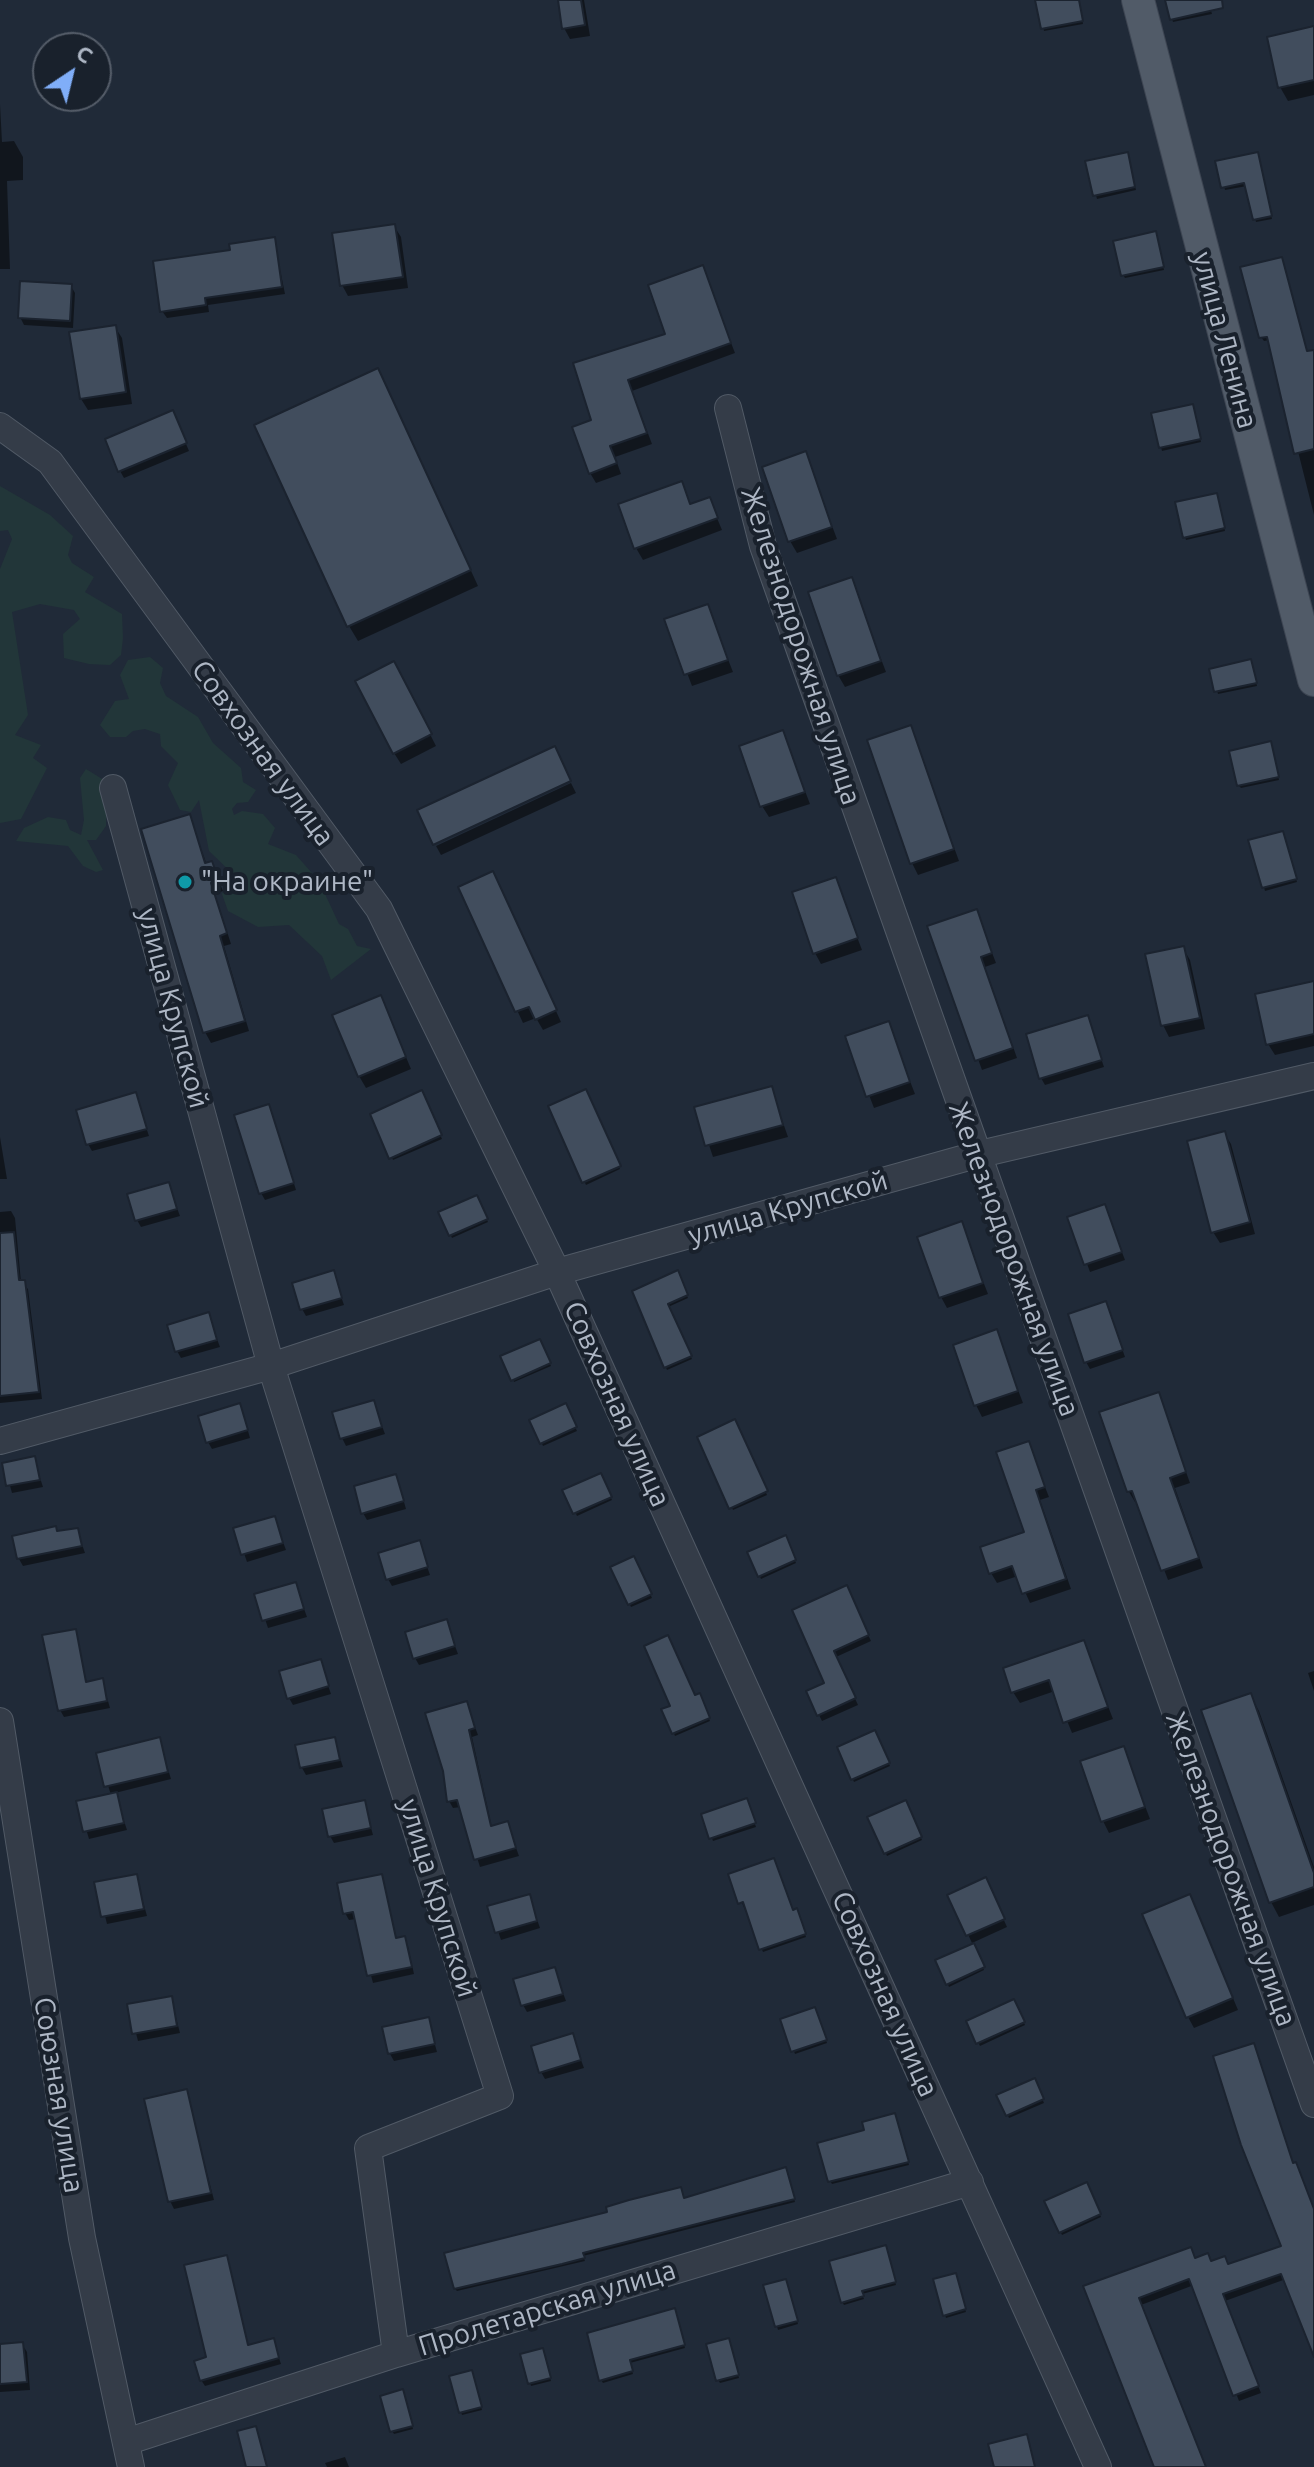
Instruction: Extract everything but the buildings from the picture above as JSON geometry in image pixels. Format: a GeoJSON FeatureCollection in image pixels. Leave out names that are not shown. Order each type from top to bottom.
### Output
{"type":"FeatureCollection","features":[{"type":"Feature","properties":{"kind":"main road","name":"улица Ленина"},"geometry":{"type":"LineString","coordinates":[[1138,0],[1314,680]]}},
{"type":"Feature","properties":{"kind":"street","name":"Железнодорожная улица"},"geometry":{"type":"LineString","coordinates":[[728,408],[763,546],[1314,2104]]}},
{"type":"Feature","properties":{"kind":"street","name":"Совхозная улица"},"geometry":{"type":"LineString","coordinates":[[0,426],[50,462],[379,909],[557,1272],[1098,2467]]}},
{"type":"Feature","properties":{"kind":"street","name":"улица Крупской"},"geometry":{"type":"LineString","coordinates":[[113,788],[271,1366],[500,2096],[368,2148],[396,2354]]}},
{"type":"Feature","properties":{"kind":"street","name":"улица Крупской"},"geometry":{"type":"LineString","coordinates":[[0,1441],[271,1366],[557,1272],[976,1155],[1314,1076]]}},
{"type":"Feature","properties":{"kind":"street","name":"Союзная улица"},"geometry":{"type":"LineString","coordinates":[[0,1721],[82,2238],[129,2454]]}},
{"type":"Feature","properties":{"kind":"street","name":"Пролетарская улица"},"geometry":{"type":"LineString","coordinates":[[129,2454],[396,2354],[970,2182]]}},
{"type":"Feature","properties":{"kind":"green space"},"geometry":{"type":"Polygon","coordinates":[[[0,486],[50,515],[73,536],[68,555],[72,563],[94,577],[85,592],[122,614],[123,638],[121,655],[110,665],[89,664],[64,658],[63,634],[80,619],[74,610],[40,604],[12,612],[28,715],[15,735],[41,745],[33,758],[47,768],[21,819],[0,823],[0,569],[12,539],[8,530],[0,531],[0,486]]]}},
{"type":"Feature","properties":{"kind":"green space"},"geometry":{"type":"Polygon","coordinates":[[[150,657],[163,668],[160,683],[166,696],[198,717],[213,743],[241,768],[243,782],[256,790],[248,802],[237,803],[232,809],[234,815],[242,811],[263,814],[275,828],[268,844],[296,855],[319,881],[339,924],[348,929],[357,946],[371,949],[331,980],[322,956],[289,925],[258,927],[228,911],[222,894],[234,875],[209,851],[199,800],[191,812],[180,810],[168,785],[178,763],[161,746],[160,734],[145,729],[133,731],[126,737],[110,737],[100,725],[115,701],[129,699],[120,675],[128,660],[150,657]]]}},
{"type":"Feature","properties":{"kind":"green space"},"geometry":{"type":"Polygon","coordinates":[[[86,769],[107,782],[106,826],[96,840],[87,840],[103,870],[96,872],[83,866],[68,846],[16,841],[24,828],[48,817],[66,820],[70,830],[81,835],[84,820],[80,778],[86,769]]]}},
{"type":"Feature","properties":{"kind":"place","name":"\"На окраине\""},"geometry":{"type":"Point","coordinates":[185,882]}}]}
